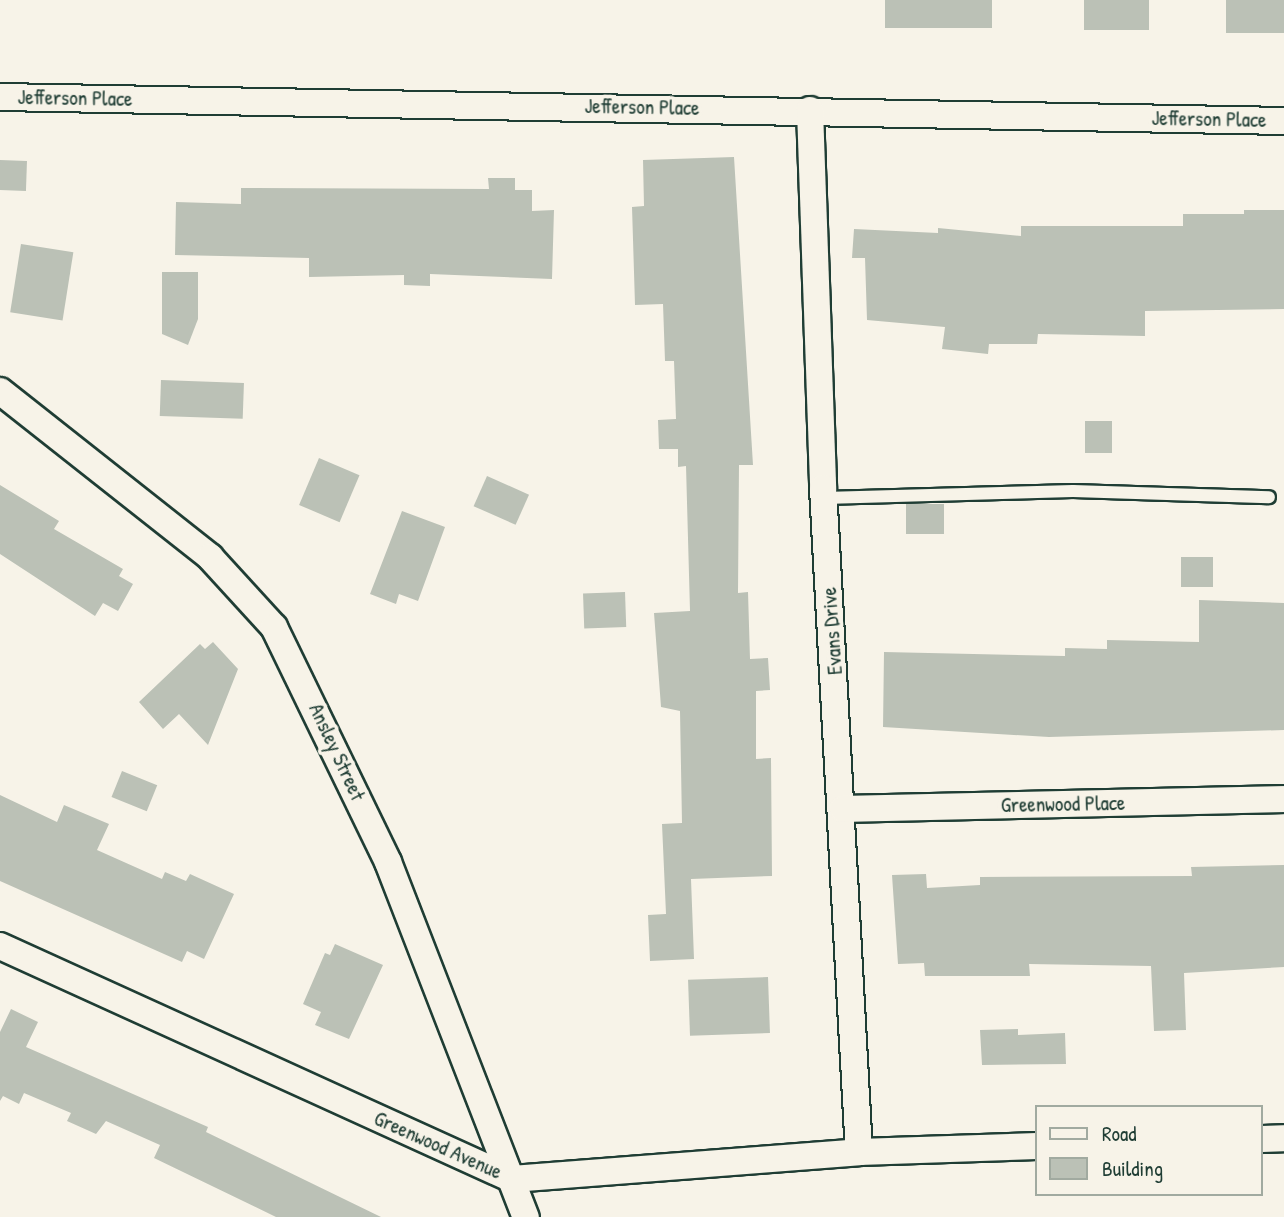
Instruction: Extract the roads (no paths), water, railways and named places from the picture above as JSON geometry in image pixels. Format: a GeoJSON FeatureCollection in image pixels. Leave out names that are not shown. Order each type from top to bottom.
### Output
{"type":"FeatureCollection","features":[{"type":"Feature","properties":{"kind":"street","name":"Jefferson Place"},"geometry":{"type":"LineString","coordinates":[[0,97],[810,110],[1284,121]]}},
{"type":"Feature","properties":{"kind":"street","name":"Evans Drive"},"geometry":{"type":"LineString","coordinates":[[810,110],[824,498],[843,809],[859,1152]]}},
{"type":"Feature","properties":{"kind":"street","name":"Ansley Street"},"geometry":{"type":"LineString","coordinates":[[0,391],[210,557],[274,627],[388,862],[526,1217]]}},
{"type":"Feature","properties":{"kind":"street","name":"Greenwood Place"},"geometry":{"type":"LineString","coordinates":[[843,809],[1284,799]]}},
{"type":"Feature","properties":{"kind":"street","name":"Greenwood Avenue"},"geometry":{"type":"LineString","coordinates":[[0,946],[512,1179],[859,1152],[1036,1146]]}},
{"type":"Feature","properties":{"kind":"street"},"geometry":{"type":"LineString","coordinates":[[1263,1139],[1284,1138]]}},
{"type":"Feature","properties":{"kind":"lane"},"geometry":{"type":"LineString","coordinates":[[824,498],[1073,491],[1269,497]]}}]}
